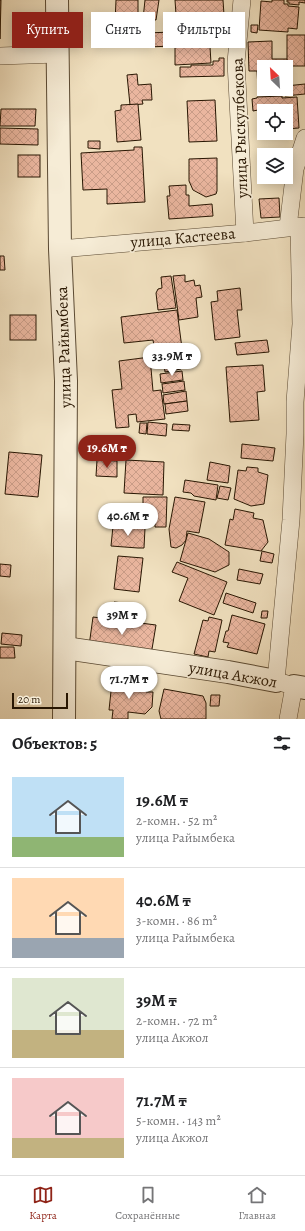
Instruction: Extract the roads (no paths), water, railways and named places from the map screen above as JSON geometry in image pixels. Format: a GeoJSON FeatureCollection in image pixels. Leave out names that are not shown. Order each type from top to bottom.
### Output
{"type":"FeatureCollection","features":[{"type":"Feature","properties":{"kind":"street","name":"улица Райымбека"},"geometry":{"type":"LineString","coordinates":[[57,0],[60,249],[66,381],[64,719]]}},
{"type":"Feature","properties":{"kind":"street","name":"улица Рыскулбекова"},"geometry":{"type":"LineString","coordinates":[[242,0],[236,62],[245,233]]}},
{"type":"Feature","properties":{"kind":"street"},"geometry":{"type":"LineString","coordinates":[[0,56],[57,54]]}},
{"type":"Feature","properties":{"kind":"street"},"geometry":{"type":"LineString","coordinates":[[288,719],[292,685],[291,520],[295,434],[300,403],[300,324],[295,169],[305,138]]}},
{"type":"Feature","properties":{"kind":"street","name":"улица Кастеева"},"geometry":{"type":"LineString","coordinates":[[60,249],[245,233],[297,226]]}},
{"type":"Feature","properties":{"kind":"street","name":"улица Акжол"},"geometry":{"type":"LineString","coordinates":[[65,648],[228,672],[292,685]]}}]}
